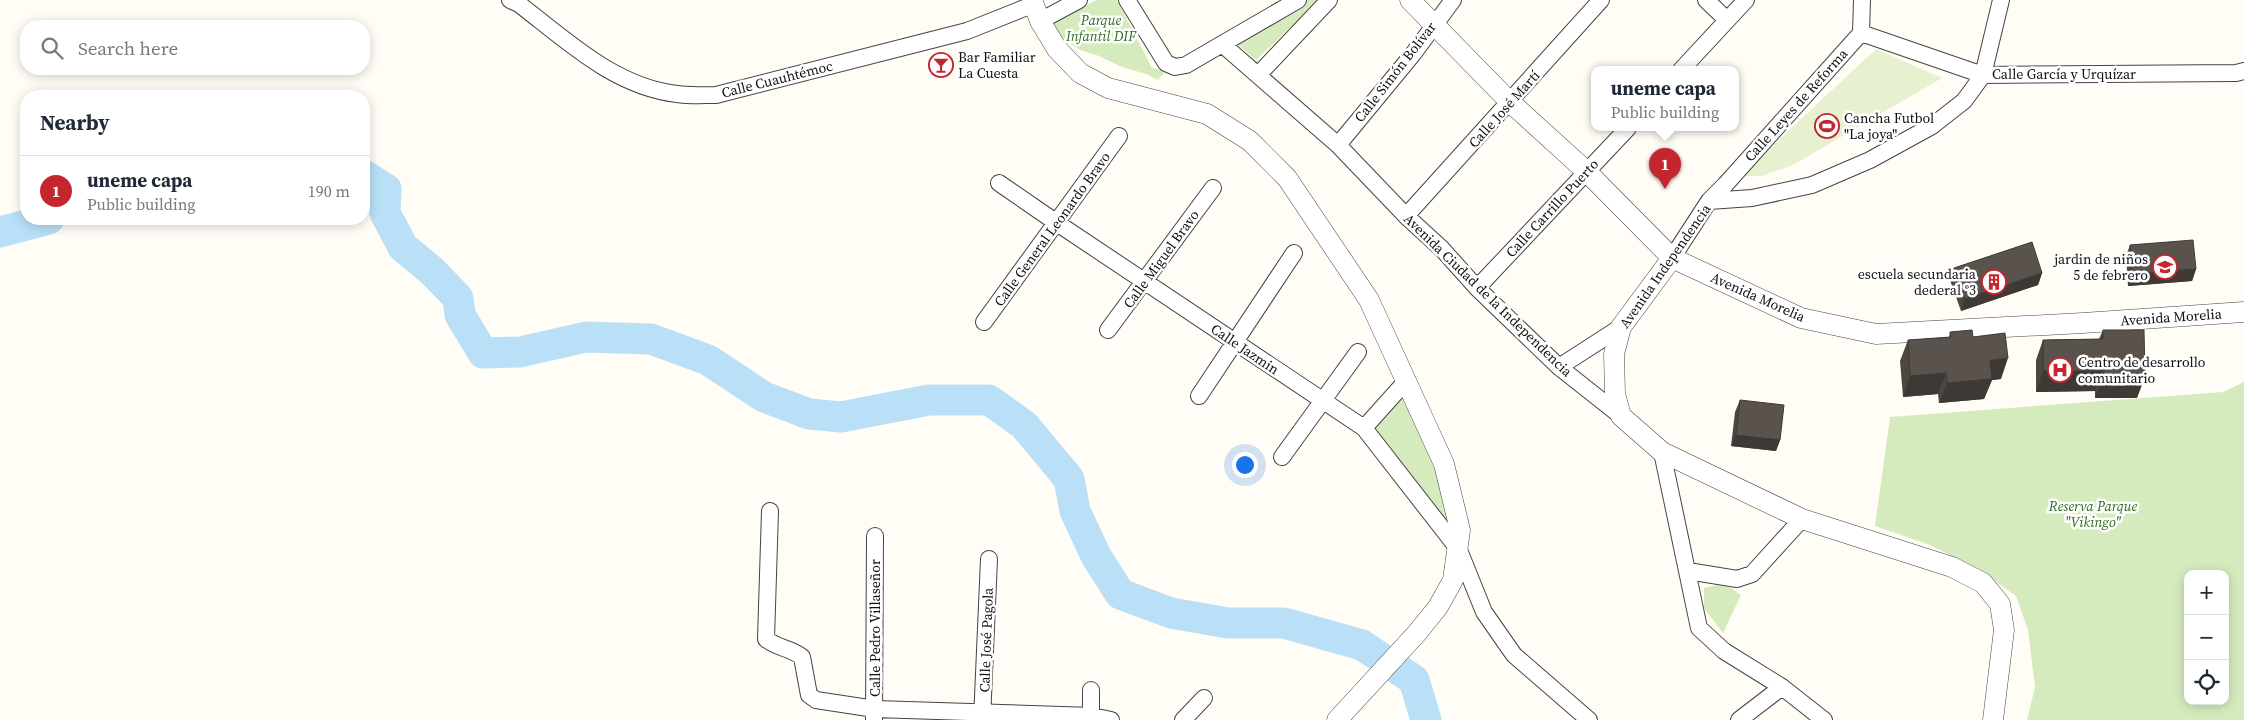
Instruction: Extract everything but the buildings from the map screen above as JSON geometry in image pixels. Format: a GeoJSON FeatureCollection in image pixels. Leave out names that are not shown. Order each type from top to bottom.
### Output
{"type":"FeatureCollection","features":[{"type":"Feature","properties":{"kind":"street","name":"Calle Cuauhtémoc"},"geometry":{"type":"LineString","coordinates":[[510,0],[519,4],[614,74],[653,89],[678,94],[716,95],[967,30],[1035,8],[1079,0]]}},
{"type":"Feature","properties":{"kind":"street"},"geometry":{"type":"LineString","coordinates":[[1127,0],[1166,63],[1175,67],[1186,65],[1298,0]]}},
{"type":"Feature","properties":{"kind":"street"},"geometry":{"type":"LineString","coordinates":[[1258,75],[1329,0]]}},
{"type":"Feature","properties":{"kind":"street","name":"Avenida Morelia"},"geometry":{"type":"LineString","coordinates":[[1410,0],[1510,102],[1587,172],[1672,258],[1801,318],[1876,334],[2244,312]]}},
{"type":"Feature","properties":{"kind":"street","name":"Calle Simón Bolívar"},"geometry":{"type":"LineString","coordinates":[[1338,145],[1413,54],[1433,24],[1453,0]]}},
{"type":"Feature","properties":{"kind":"street","name":"Calle José Martí"},"geometry":{"type":"LineString","coordinates":[[1406,216],[1601,0]]}},
{"type":"Feature","properties":{"kind":"street"},"geometry":{"type":"LineString","coordinates":[[1706,0],[1727,20]]}},
{"type":"Feature","properties":{"kind":"street"},"geometry":{"type":"LineString","coordinates":[[1685,66],[1746,0]]}},
{"type":"Feature","properties":{"kind":"street"},"geometry":{"type":"LineString","coordinates":[[1861,33],[1862,0]]}},
{"type":"Feature","properties":{"kind":"street","name":"Avenida Independencia"},"geometry":{"type":"LineString","coordinates":[[1621,416],[1615,394],[1614,354],[1620,327],[1672,258],[1709,201],[1752,198],[1812,185],[1870,160],[1932,126],[1964,101],[1983,75],[2000,0]]}},
{"type":"Feature","properties":{"kind":"street"},"geometry":{"type":"LineString","coordinates":[[1035,8],[1057,49],[1080,73],[1108,88],[1206,114],[1250,141],[1287,178],[1368,300],[1407,380],[1444,464],[1460,530],[1452,580],[1438,607],[1417,633],[1337,720]]}},
{"type":"Feature","properties":{"kind":"street","name":"Calle García y Urquízar"},"geometry":{"type":"LineString","coordinates":[[1861,33],[1983,75],[2236,73],[2244,71]]}},
{"type":"Feature","properties":{"kind":"street","name":"Calle Leyes de Reforma"},"geometry":{"type":"LineString","coordinates":[[1709,201],[1861,33]]}},
{"type":"Feature","properties":{"kind":"street","name":"Avenida Ciudad de la Independencia"},"geometry":{"type":"LineString","coordinates":[[1222,44],[1338,145],[1406,216],[1442,249],[1477,288],[1560,367],[1662,452],[1802,519],[1952,567],[1983,582],[2000,604],[2004,630],[1993,720]]}},
{"type":"Feature","properties":{"kind":"street","name":"Calle Carrillo Puerto"},"geometry":{"type":"LineString","coordinates":[[1477,288],[1625,131]]}},
{"type":"Feature","properties":{"kind":"street","name":"Calle General Leonardo Bravo"},"geometry":{"type":"LineString","coordinates":[[984,322],[1057,224],[1119,136]]}},
{"type":"Feature","properties":{"kind":"street","name":"Calle Jazmin"},"geometry":{"type":"LineString","coordinates":[[999,182],[1057,224],[1364,428],[1458,550],[1484,612],[1514,655],[1589,720]]}},
{"type":"Feature","properties":{"kind":"street","name":"Calle Miguel Bravo"},"geometry":{"type":"LineString","coordinates":[[1108,330],[1213,188]]}},
{"type":"Feature","properties":{"kind":"street"},"geometry":{"type":"LineString","coordinates":[[1199,396],[1294,253]]}},
{"type":"Feature","properties":{"kind":"street"},"geometry":{"type":"LineString","coordinates":[[1560,367],[1620,327]]}},
{"type":"Feature","properties":{"kind":"street"},"geometry":{"type":"LineString","coordinates":[[1282,457],[1358,352]]}},
{"type":"Feature","properties":{"kind":"street"},"geometry":{"type":"LineString","coordinates":[[1364,428],[1407,380]]}},
{"type":"Feature","properties":{"kind":"street"},"geometry":{"type":"LineString","coordinates":[[1662,452],[1699,628],[1724,652],[1782,687],[1824,720]]}},
{"type":"Feature","properties":{"kind":"street"},"geometry":{"type":"LineString","coordinates":[[770,511],[766,639],[774,646],[790,649],[802,657],[809,695],[816,700],[874,714],[982,715],[1111,720]]}},
{"type":"Feature","properties":{"kind":"street"},"geometry":{"type":"LineString","coordinates":[[1688,571],[1737,579],[1752,574],[1802,519]]}},
{"type":"Feature","properties":{"kind":"street","name":"Calle Pedro Villaseñor"},"geometry":{"type":"LineString","coordinates":[[874,714],[875,536]]}},
{"type":"Feature","properties":{"kind":"street","name":"Calle José Pagola"},"geometry":{"type":"LineString","coordinates":[[982,715],[989,559]]}},
{"type":"Feature","properties":{"kind":"street"},"geometry":{"type":"LineString","coordinates":[[1739,720],[1782,687]]}},
{"type":"Feature","properties":{"kind":"street"},"geometry":{"type":"LineString","coordinates":[[1090,690],[1092,718]]}},
{"type":"Feature","properties":{"kind":"street"},"geometry":{"type":"LineString","coordinates":[[1183,720],[1204,698]]}},
{"type":"Feature","properties":{"kind":"green space","name":"Parque Infantil DIF"},"geometry":{"type":"Polygon","coordinates":[[[1097,0],[1117,0],[1152,68],[1166,71],[1158,80],[1080,50],[1061,38],[1051,21],[1097,0]]]}},
{"type":"Feature","properties":{"kind":"green space"},"geometry":{"type":"Polygon","coordinates":[[[1306,0],[1319,0],[1256,60],[1234,41],[1306,0]]]}},
{"type":"Feature","properties":{"kind":"green space","name":"Cancha Futbol \"La joya\""},"geometry":{"type":"Polygon","coordinates":[[[1876,49],[1942,78],[1793,165],[1762,176],[1740,176],[1876,49]]]}},
{"type":"Feature","properties":{"kind":"green space","name":"Reserva Parque \"Vikingo\""},"geometry":{"type":"Polygon","coordinates":[[[2244,382],[2244,720],[2027,720],[2035,687],[2028,630],[2016,596],[1981,571],[1930,545],[1875,526],[1890,417],[2223,392],[2244,382]]]}},
{"type":"Feature","properties":{"kind":"green space"},"geometry":{"type":"Polygon","coordinates":[[[1403,393],[1434,467],[1450,530],[1370,425],[1403,393]]]}},
{"type":"Feature","properties":{"kind":"green space"},"geometry":{"type":"Polygon","coordinates":[[[1718,585],[1731,588],[1741,595],[1723,633],[1704,608],[1704,588],[1718,585]]]}},
{"type":"Feature","properties":{"kind":"waterway"},"geometry":{"type":"LineString","coordinates":[[370,179],[386,189],[385,213],[403,247],[432,271],[458,298],[460,315],[483,353],[520,352],[586,337],[651,339],[708,360],[764,397],[809,414],[841,417],[929,400],[989,400],[1024,425],[1069,479],[1075,511],[1096,556],[1120,594],[1171,613],[1228,623],[1284,623],[1362,645],[1414,680],[1426,720]]}},
{"type":"Feature","properties":{"kind":"waterway"},"geometry":{"type":"LineString","coordinates":[[0,232],[26,225]]}},
{"type":"Feature","properties":{"kind":"place","name":"Bar Familiar La Cuesta"},"geometry":{"type":"Point","coordinates":[941,65]}},
{"type":"Feature","properties":{"kind":"place","name":"Cancha Futbol \"La joya\""},"geometry":{"type":"Point","coordinates":[1827,126]}},
{"type":"Feature","properties":{"kind":"place","name":"uneme capa"},"geometry":{"type":"Point","coordinates":[1665,189]}},
{"type":"Feature","properties":{"kind":"place","name":"jardin de niños 5 de febrero"},"geometry":{"type":"Point","coordinates":[2165,267]}},
{"type":"Feature","properties":{"kind":"place","name":"escuela secundaria dederal °3"},"geometry":{"type":"Point","coordinates":[1994,282]}},
{"type":"Feature","properties":{"kind":"place","name":"Centro de desarrollo comunitario"},"geometry":{"type":"Point","coordinates":[2060,370]}}]}
